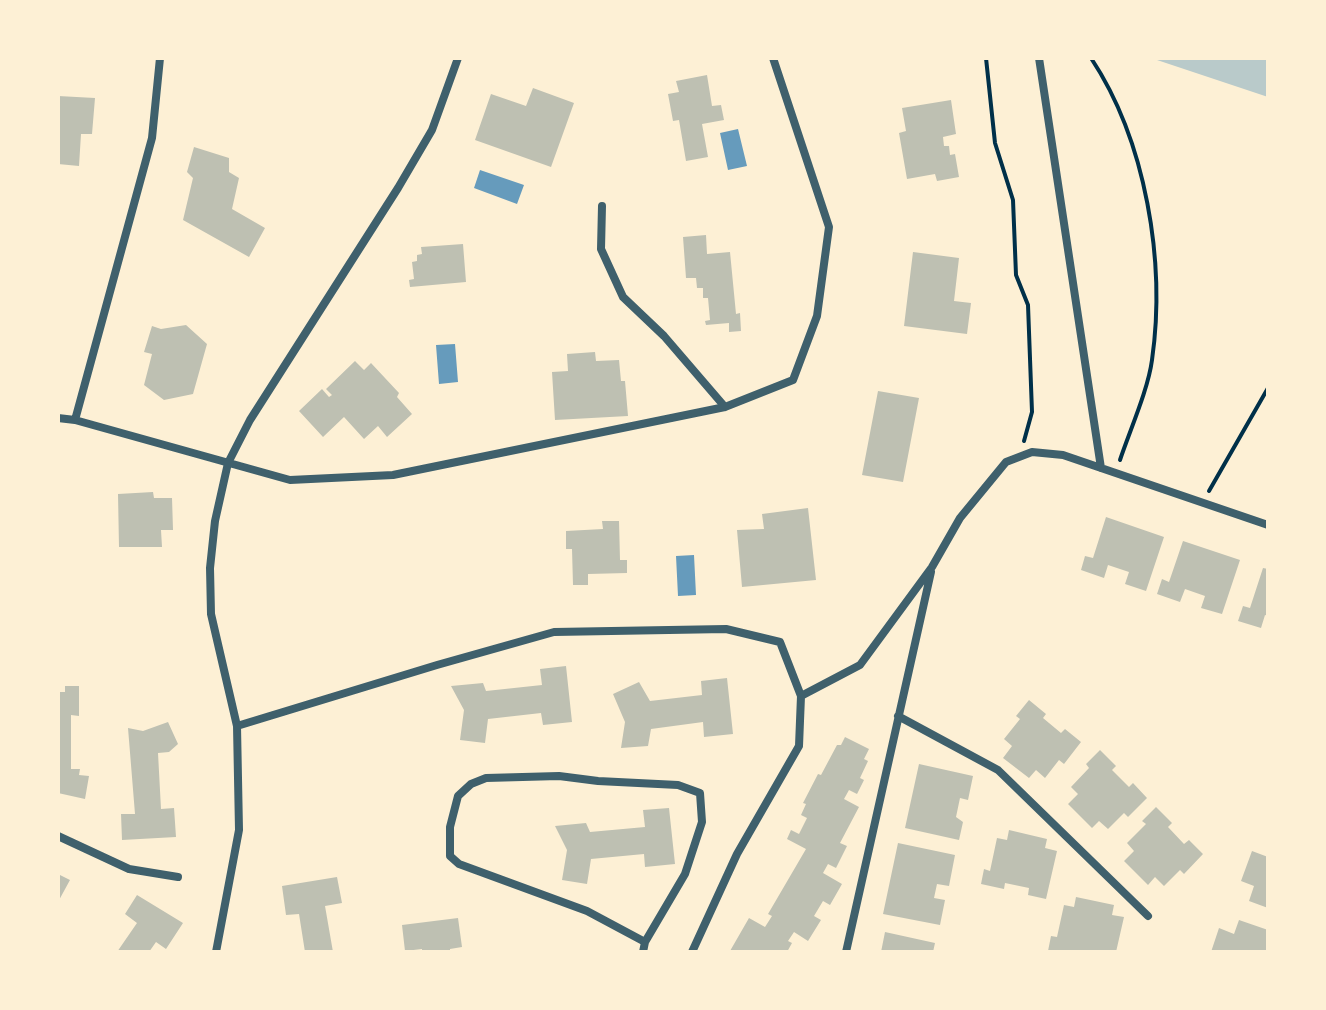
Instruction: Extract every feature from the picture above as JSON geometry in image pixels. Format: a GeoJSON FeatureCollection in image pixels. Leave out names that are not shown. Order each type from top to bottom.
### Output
{"type":"FeatureCollection","features":[{"type":"Feature","properties":{"kind":"street"},"geometry":{"type":"LineString","coordinates":[[75,420],[152,138],[160,58]]}},
{"type":"Feature","properties":{"kind":"street"},"geometry":{"type":"LineString","coordinates":[[216,952],[239,830],[237,726],[211,614],[210,568],[215,521],[228,463],[250,420],[432,130],[458,58]]}},
{"type":"Feature","properties":{"kind":"street"},"geometry":{"type":"LineString","coordinates":[[58,418],[75,420],[290,480],[393,475],[725,407],[793,380],[817,316],[829,227],[773,58]]}},
{"type":"Feature","properties":{"kind":"street"},"geometry":{"type":"LineString","coordinates":[[1040,59],[1101,468]]}},
{"type":"Feature","properties":{"kind":"street"},"geometry":{"type":"LineString","coordinates":[[602,206],[601,249],[623,297],[664,336],[725,407]]}},
{"type":"Feature","properties":{"kind":"street"},"geometry":{"type":"LineString","coordinates":[[801,696],[860,665],[932,567],[960,518],[1006,462],[1021,455],[1032,452],[1063,455],[1268,525]]}},
{"type":"Feature","properties":{"kind":"street"},"geometry":{"type":"LineString","coordinates":[[846,952],[932,567]]}},
{"type":"Feature","properties":{"kind":"street"},"geometry":{"type":"LineString","coordinates":[[237,726],[554,632],[726,629],[780,642],[801,696],[799,746],[737,854],[692,952]]}},
{"type":"Feature","properties":{"kind":"street"},"geometry":{"type":"LineString","coordinates":[[898,716],[998,770],[1148,916]]}},
{"type":"Feature","properties":{"kind":"street"},"geometry":{"type":"LineString","coordinates":[[559,776],[678,785],[700,793],[702,822],[685,874],[644,947],[587,911],[459,864],[450,856],[450,827],[458,796],[471,784],[486,778],[559,776]]}},
{"type":"Feature","properties":{"kind":"street"},"geometry":{"type":"LineString","coordinates":[[58,836],[129,869],[178,877]]}},
{"type":"Feature","properties":{"kind":"path"},"geometry":{"type":"LineString","coordinates":[[986,58],[995,143],[1013,200],[1016,275],[1028,305],[1032,412],[1021,455]]}},
{"type":"Feature","properties":{"kind":"path"},"geometry":{"type":"LineString","coordinates":[[1091,58],[1117,104],[1145,180],[1156,282],[1152,362],[1116,473]]}},
{"type":"Feature","properties":{"kind":"path"},"geometry":{"type":"LineString","coordinates":[[1202,503],[1268,388]]}},
{"type":"Feature","properties":{"kind":"shaded area"},"geometry":{"type":"Polygon","coordinates":[[[1151,58],[1268,58],[1268,97],[1151,58]]]}},
{"type":"Feature","properties":{"kind":"water"},"geometry":{"type":"Polygon","coordinates":[[[738,129],[747,166],[728,170],[720,133],[738,129]]]}},
{"type":"Feature","properties":{"kind":"water"},"geometry":{"type":"Polygon","coordinates":[[[480,170],[524,185],[517,204],[474,188],[480,170]]]}},
{"type":"Feature","properties":{"kind":"water"},"geometry":{"type":"Polygon","coordinates":[[[455,344],[458,382],[439,384],[436,345],[455,344]]]}},
{"type":"Feature","properties":{"kind":"water"},"geometry":{"type":"Polygon","coordinates":[[[694,555],[696,595],[678,596],[676,556],[694,555]]]}},
{"type":"Feature","properties":{"kind":"building"},"geometry":{"type":"Polygon","coordinates":[[[707,75],[712,106],[721,105],[724,120],[702,124],[708,157],[686,161],[679,120],[673,121],[668,94],[679,92],[676,81],[707,75]]]}},
{"type":"Feature","properties":{"kind":"building"},"geometry":{"type":"Polygon","coordinates":[[[533,88],[574,103],[551,167],[475,140],[491,94],[526,106],[533,88]]]}},
{"type":"Feature","properties":{"kind":"building"},"geometry":{"type":"Polygon","coordinates":[[[58,96],[95,98],[92,134],[81,134],[79,166],[58,164],[58,96]]]}},
{"type":"Feature","properties":{"kind":"building"},"geometry":{"type":"Polygon","coordinates":[[[951,100],[956,134],[943,137],[950,155],[955,154],[959,177],[937,181],[935,174],[907,179],[899,133],[906,131],[902,108],[951,100]]]}},
{"type":"Feature","properties":{"kind":"building"},"geometry":{"type":"Polygon","coordinates":[[[194,147],[229,158],[229,172],[239,178],[232,209],[265,228],[249,257],[183,220],[193,178],[187,172],[194,147]]]}},
{"type":"Feature","properties":{"kind":"building"},"geometry":{"type":"Polygon","coordinates":[[[706,235],[707,254],[730,252],[736,314],[740,313],[741,331],[729,332],[729,323],[706,325],[705,321],[710,320],[708,298],[703,298],[703,288],[697,288],[696,278],[686,278],[683,237],[706,235]]]}},
{"type":"Feature","properties":{"kind":"building"},"geometry":{"type":"Polygon","coordinates":[[[463,244],[466,282],[410,287],[409,280],[414,279],[412,262],[422,254],[421,247],[463,244]]]}},
{"type":"Feature","properties":{"kind":"building"},"geometry":{"type":"Polygon","coordinates":[[[913,252],[959,258],[954,301],[971,303],[967,334],[904,326],[913,252]]]}},
{"type":"Feature","properties":{"kind":"building"},"geometry":{"type":"Polygon","coordinates":[[[186,325],[207,344],[193,394],[164,400],[144,385],[152,354],[144,352],[152,326],[161,329],[186,325]]]}},
{"type":"Feature","properties":{"kind":"building"},"geometry":{"type":"Polygon","coordinates":[[[595,352],[596,361],[619,360],[621,381],[625,381],[628,416],[555,420],[552,372],[568,371],[567,354],[595,352]]]}},
{"type":"Feature","properties":{"kind":"building"},"geometry":{"type":"Polygon","coordinates":[[[355,361],[364,370],[371,363],[399,393],[397,397],[412,414],[387,437],[378,426],[364,439],[344,417],[323,437],[299,411],[322,389],[329,397],[332,395],[326,389],[355,361]]]}},
{"type":"Feature","properties":{"kind":"building"},"geometry":{"type":"Polygon","coordinates":[[[878,391],[919,398],[903,482],[862,475],[878,391]]]}},
{"type":"Feature","properties":{"kind":"building"},"geometry":{"type":"Polygon","coordinates":[[[153,492],[154,498],[172,498],[173,530],[161,530],[162,547],[119,547],[118,494],[153,492]]]}},
{"type":"Feature","properties":{"kind":"building"},"geometry":{"type":"Polygon","coordinates":[[[808,508],[816,580],[742,587],[737,530],[764,529],[762,514],[808,508]]]}},
{"type":"Feature","properties":{"kind":"building"},"geometry":{"type":"Polygon","coordinates":[[[1106,517],[1164,537],[1146,591],[1125,584],[1129,572],[1108,565],[1104,578],[1081,570],[1085,556],[1093,558],[1106,517]]]}},
{"type":"Feature","properties":{"kind":"building"},"geometry":{"type":"Polygon","coordinates":[[[602,521],[619,521],[620,560],[627,560],[627,573],[588,574],[588,585],[573,585],[572,549],[566,549],[566,531],[603,529],[602,521]]]}},
{"type":"Feature","properties":{"kind":"building"},"geometry":{"type":"Polygon","coordinates":[[[1183,541],[1240,560],[1222,614],[1201,608],[1205,596],[1185,589],[1180,602],[1157,594],[1162,579],[1169,582],[1183,541]]]}},
{"type":"Feature","properties":{"kind":"building"},"geometry":{"type":"Polygon","coordinates":[[[1263,568],[1268,569],[1268,616],[1265,615],[1261,628],[1238,621],[1243,606],[1250,608],[1263,568]]]}},
{"type":"Feature","properties":{"kind":"building"},"geometry":{"type":"Polygon","coordinates":[[[566,666],[572,722],[543,725],[541,713],[488,719],[485,743],[460,740],[464,710],[451,686],[483,683],[486,691],[542,685],[540,669],[566,666]]]}},
{"type":"Feature","properties":{"kind":"building"},"geometry":{"type":"Polygon","coordinates":[[[727,678],[733,734],[704,737],[703,722],[651,729],[648,746],[621,748],[625,722],[613,694],[639,682],[650,701],[702,695],[701,681],[727,678]]]}},
{"type":"Feature","properties":{"kind":"building"},"geometry":{"type":"Polygon","coordinates":[[[65,686],[79,686],[79,716],[71,715],[71,769],[80,769],[79,775],[89,776],[85,799],[58,793],[58,692],[65,692],[65,686]]]}},
{"type":"Feature","properties":{"kind":"building"},"geometry":{"type":"Polygon","coordinates":[[[1029,700],[1046,714],[1043,718],[1061,733],[1065,729],[1081,742],[1064,764],[1059,760],[1045,778],[1036,770],[1029,778],[1003,758],[1012,746],[1004,739],[1020,719],[1016,716],[1029,700]]]}},
{"type":"Feature","properties":{"kind":"building"},"geometry":{"type":"Polygon","coordinates":[[[168,722],[178,744],[169,752],[158,753],[161,809],[174,808],[176,837],[122,840],[121,814],[135,814],[128,728],[143,731],[168,722]]]}},
{"type":"Feature","properties":{"kind":"building"},"geometry":{"type":"Polygon","coordinates":[[[845,737],[869,749],[864,759],[868,761],[860,778],[864,780],[857,794],[849,790],[844,799],[859,807],[840,843],[847,846],[836,868],[828,864],[823,873],[842,884],[830,905],[823,901],[814,916],[821,920],[808,941],[794,932],[788,941],[792,943],[787,952],[730,951],[749,918],[765,927],[772,916],[768,914],[806,849],[787,839],[791,830],[799,834],[807,818],[801,815],[806,804],[803,803],[818,774],[821,775],[837,745],[841,745],[845,737]]]}},
{"type":"Feature","properties":{"kind":"building"},"geometry":{"type":"Polygon","coordinates":[[[1100,750],[1116,766],[1112,770],[1129,787],[1133,783],[1147,798],[1128,817],[1124,813],[1108,829],[1099,821],[1092,828],[1068,804],[1078,794],[1071,787],[1089,768],[1086,764],[1100,750]]]}},
{"type":"Feature","properties":{"kind":"building"},"geometry":{"type":"Polygon","coordinates":[[[919,764],[973,776],[968,800],[960,798],[956,817],[963,822],[959,840],[905,828],[919,764]]]}},
{"type":"Feature","properties":{"kind":"building"},"geometry":{"type":"Polygon","coordinates":[[[1156,807],[1172,823],[1168,827],[1184,844],[1189,840],[1203,854],[1184,874],[1180,870],[1164,886],[1155,877],[1148,885],[1124,861],[1134,851],[1127,843],[1146,824],[1142,821],[1156,807]]]}},
{"type":"Feature","properties":{"kind":"building"},"geometry":{"type":"Polygon","coordinates":[[[669,808],[675,864],[645,867],[644,854],[591,859],[587,884],[562,880],[567,850],[555,826],[586,823],[590,832],[645,827],[643,810],[669,808]]]}},
{"type":"Feature","properties":{"kind":"building"},"geometry":{"type":"Polygon","coordinates":[[[1009,830],[1047,839],[1045,848],[1057,851],[1046,899],[1028,895],[1029,888],[1005,883],[1004,889],[981,884],[984,869],[990,871],[997,838],[1007,840],[1009,830]]]}},
{"type":"Feature","properties":{"kind":"building"},"geometry":{"type":"Polygon","coordinates":[[[898,843],[955,855],[949,886],[937,884],[934,898],[945,900],[940,925],[883,914],[898,843]]]}},
{"type":"Feature","properties":{"kind":"building"},"geometry":{"type":"Polygon","coordinates":[[[1252,851],[1268,857],[1268,908],[1249,901],[1254,886],[1241,881],[1252,851]]]}},
{"type":"Feature","properties":{"kind":"building"},"geometry":{"type":"Polygon","coordinates":[[[58,874],[70,880],[58,902],[58,874]]]}},
{"type":"Feature","properties":{"kind":"building"},"geometry":{"type":"Polygon","coordinates":[[[337,877],[342,903],[325,906],[333,952],[305,952],[299,914],[286,915],[282,886],[337,877]]]}},
{"type":"Feature","properties":{"kind":"building"},"geometry":{"type":"Polygon","coordinates":[[[137,895],[183,923],[166,949],[156,942],[149,952],[117,952],[137,923],[125,914],[137,895]]]}},
{"type":"Feature","properties":{"kind":"building"},"geometry":{"type":"Polygon","coordinates":[[[1076,897],[1114,905],[1112,915],[1124,917],[1116,952],[1048,951],[1051,936],[1057,937],[1064,905],[1074,907],[1076,897]]]}},
{"type":"Feature","properties":{"kind":"building"},"geometry":{"type":"Polygon","coordinates":[[[458,918],[462,947],[450,949],[450,952],[405,951],[402,925],[458,918]]]}},
{"type":"Feature","properties":{"kind":"building"},"geometry":{"type":"Polygon","coordinates":[[[1239,920],[1268,930],[1268,952],[1211,952],[1219,928],[1234,934],[1239,920]]]}},
{"type":"Feature","properties":{"kind":"building"},"geometry":{"type":"Polygon","coordinates":[[[885,932],[935,943],[933,952],[881,952],[885,932]]]}}]}
